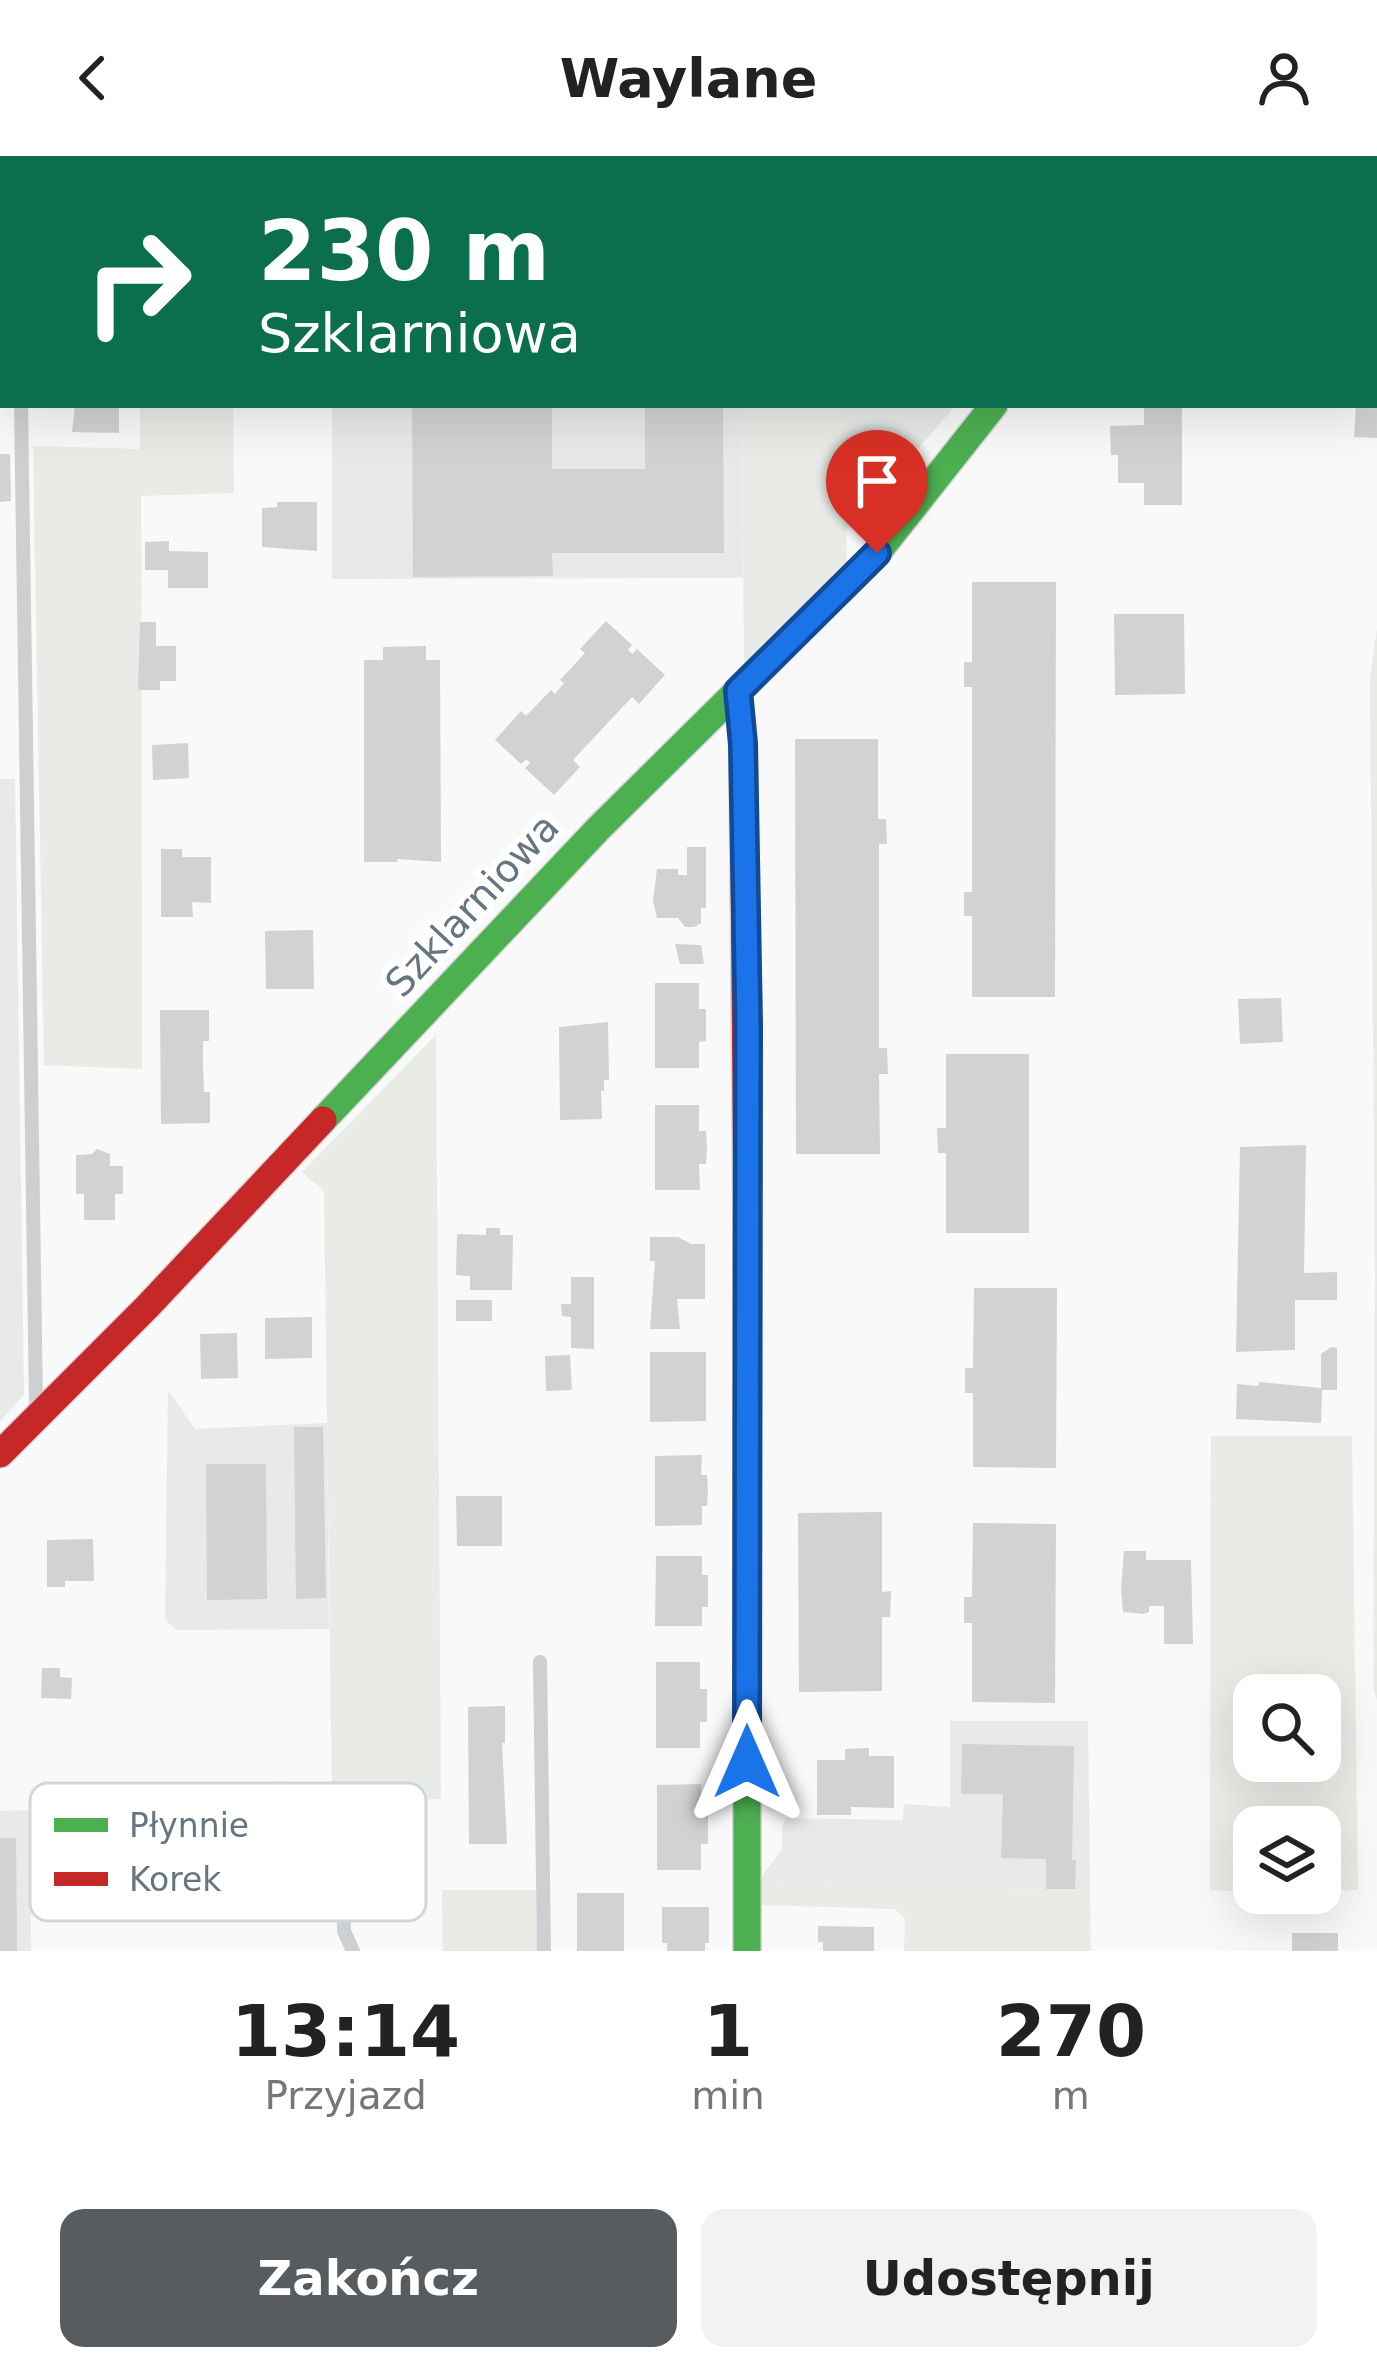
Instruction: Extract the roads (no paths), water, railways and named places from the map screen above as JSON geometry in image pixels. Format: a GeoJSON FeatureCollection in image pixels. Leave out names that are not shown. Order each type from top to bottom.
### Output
{"type":"FeatureCollection","features":[{"type":"Feature","properties":{"kind":"street","name":"Szklarniowa"},"geometry":{"type":"LineString","coordinates":[[0,1454],[162,1291],[598,829],[877,553],[992,408]]}},
{"type":"Feature","properties":{"kind":"street"},"geometry":{"type":"LineString","coordinates":[[738,691],[748,1025],[747,1951]]}},
{"type":"Feature","properties":{"kind":"lane"},"geometry":{"type":"LineString","coordinates":[[21,408],[37,1415]]}},
{"type":"Feature","properties":{"kind":"lane"},"geometry":{"type":"LineString","coordinates":[[540,1662],[544,1951]]}},
{"type":"Feature","properties":{"kind":"lane"},"geometry":{"type":"LineString","coordinates":[[344,1921],[353,1951]]}}]}
